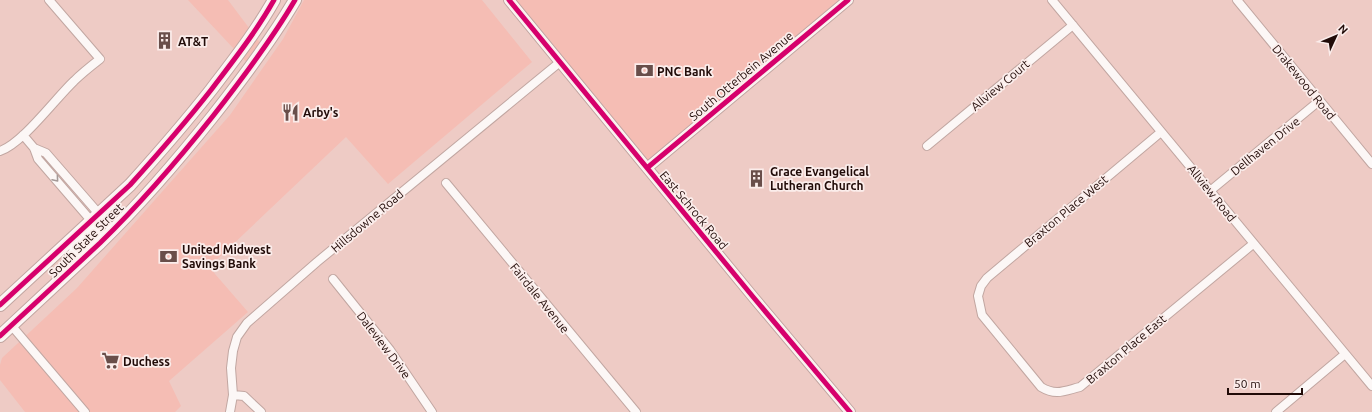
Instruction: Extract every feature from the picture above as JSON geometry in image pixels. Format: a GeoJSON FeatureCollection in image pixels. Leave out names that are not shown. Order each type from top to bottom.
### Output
{"type":"FeatureCollection","features":[{"type":"Feature","properties":{"kind":"main road","name":"South State Street"},"geometry":{"type":"LineString","coordinates":[[0,336],[52,287],[101,226],[130,185],[166,145],[227,70],[274,0]]}},
{"type":"Feature","properties":{"kind":"main road"},"geometry":{"type":"LineString","coordinates":[[264,48],[262,34],[263,29],[282,0]]}},
{"type":"Feature","properties":{"kind":"main road","name":"South State Street"},"geometry":{"type":"LineString","coordinates":[[0,305],[101,226],[142,199],[166,173],[228,96],[264,48],[295,0]]}},
{"type":"Feature","properties":{"kind":"main road"},"geometry":{"type":"LineString","coordinates":[[166,173],[175,146],[214,98],[250,48],[252,42],[250,36]]}},
{"type":"Feature","properties":{"kind":"main road"},"geometry":{"type":"LineString","coordinates":[[142,199],[139,189],[140,185],[154,170],[166,145]]}},
{"type":"Feature","properties":{"kind":"street"},"geometry":{"type":"LineString","coordinates":[[0,151],[4,150],[23,135],[73,81],[100,59],[49,0]]}},
{"type":"Feature","properties":{"kind":"street","name":"East Schrock Road"},"geometry":{"type":"LineString","coordinates":[[509,0],[850,412]]}},
{"type":"Feature","properties":{"kind":"street","name":"South Otterbein Avenue"},"geometry":{"type":"LineString","coordinates":[[647,168],[848,0]]}},
{"type":"Feature","properties":{"kind":"street","name":"Allview Road"},"geometry":{"type":"LineString","coordinates":[[1052,0],[1372,386]]}},
{"type":"Feature","properties":{"kind":"street","name":"Drakewood Road"},"geometry":{"type":"LineString","coordinates":[[1237,0],[1372,164]]}},
{"type":"Feature","properties":{"kind":"street","name":"Allview Court"},"geometry":{"type":"LineString","coordinates":[[927,146],[1073,25]]}},
{"type":"Feature","properties":{"kind":"street","name":"Hillsdowne Road"},"geometry":{"type":"LineString","coordinates":[[230,412],[233,395],[231,368],[233,351],[237,337],[248,323],[324,257],[560,62]]}},
{"type":"Feature","properties":{"kind":"street","name":"Dellhaven Drive"},"geometry":{"type":"LineString","coordinates":[[1210,191],[1319,101]]}},
{"type":"Feature","properties":{"kind":"street","name":"Braxton Place West"},"geometry":{"type":"LineString","coordinates":[[978,296],[981,286],[987,278],[1161,132]]}},
{"type":"Feature","properties":{"kind":"street"},"geometry":{"type":"LineString","coordinates":[[23,135],[34,148],[46,153],[101,226]]}},
{"type":"Feature","properties":{"kind":"street","name":"Fairdale Avenue"},"geometry":{"type":"LineString","coordinates":[[446,183],[636,412]]}},
{"type":"Feature","properties":{"kind":"street","name":"Braxton Place East"},"geometry":{"type":"LineString","coordinates":[[978,296],[982,315],[1041,387],[1058,393],[1080,387],[1253,244]]}},
{"type":"Feature","properties":{"kind":"street","name":"Daleview Drive"},"geometry":{"type":"LineString","coordinates":[[333,279],[390,350],[432,412]]}},
{"type":"Feature","properties":{"kind":"street"},"geometry":{"type":"LineString","coordinates":[[11,325],[85,412]]}},
{"type":"Feature","properties":{"kind":"street"},"geometry":{"type":"LineString","coordinates":[[1276,412],[1345,354]]}},
{"type":"Feature","properties":{"kind":"street"},"geometry":{"type":"LineString","coordinates":[[233,395],[244,396],[261,412]]}},
{"type":"Feature","properties":{"kind":"shaded area"},"geometry":{"type":"Polygon","coordinates":[[[188,0],[228,0],[264,48],[251,67],[188,0]]]}},
{"type":"Feature","properties":{"kind":"shaded area"},"geometry":{"type":"Polygon","coordinates":[[[304,0],[482,0],[532,62],[388,184],[346,137],[209,267],[248,312],[169,381],[181,406],[175,412],[25,412],[0,380],[0,365],[2,358],[77,288],[230,115],[283,39],[304,0]]]}},
{"type":"Feature","properties":{"kind":"shaded area"},"geometry":{"type":"Polygon","coordinates":[[[509,0],[848,0],[647,168],[509,0]]]}},
{"type":"Feature","properties":{"kind":"cycle path"},"geometry":{"type":"LineString","coordinates":[[0,305],[130,185],[211,90],[252,35],[274,0]]}},
{"type":"Feature","properties":{"kind":"cycle path"},"geometry":{"type":"LineString","coordinates":[[0,336],[130,213],[224,102],[266,45],[295,0]]}},
{"type":"Feature","properties":{"kind":"cycle path"},"geometry":{"type":"LineString","coordinates":[[509,0],[754,298],[850,412]]}},
{"type":"Feature","properties":{"kind":"cycle path"},"geometry":{"type":"LineString","coordinates":[[647,168],[848,0]]}},
{"type":"Feature","properties":{"kind":"place","name":"AT&T"},"geometry":{"type":"Point","coordinates":[165,41]}},
{"type":"Feature","properties":{"kind":"place","name":"PNC Bank"},"geometry":{"type":"Point","coordinates":[644,71]}},
{"type":"Feature","properties":{"kind":"place","name":"Arby's"},"geometry":{"type":"Point","coordinates":[290,112]}},
{"type":"Feature","properties":{"kind":"place","name":"Grace Evangelical Lutheran Church"},"geometry":{"type":"Point","coordinates":[757,178]}},
{"type":"Feature","properties":{"kind":"place","name":"United Midwest Savings Bank"},"geometry":{"type":"Point","coordinates":[169,256]}},
{"type":"Feature","properties":{"kind":"place","name":"Duchess"},"geometry":{"type":"Point","coordinates":[110,361]}}]}
